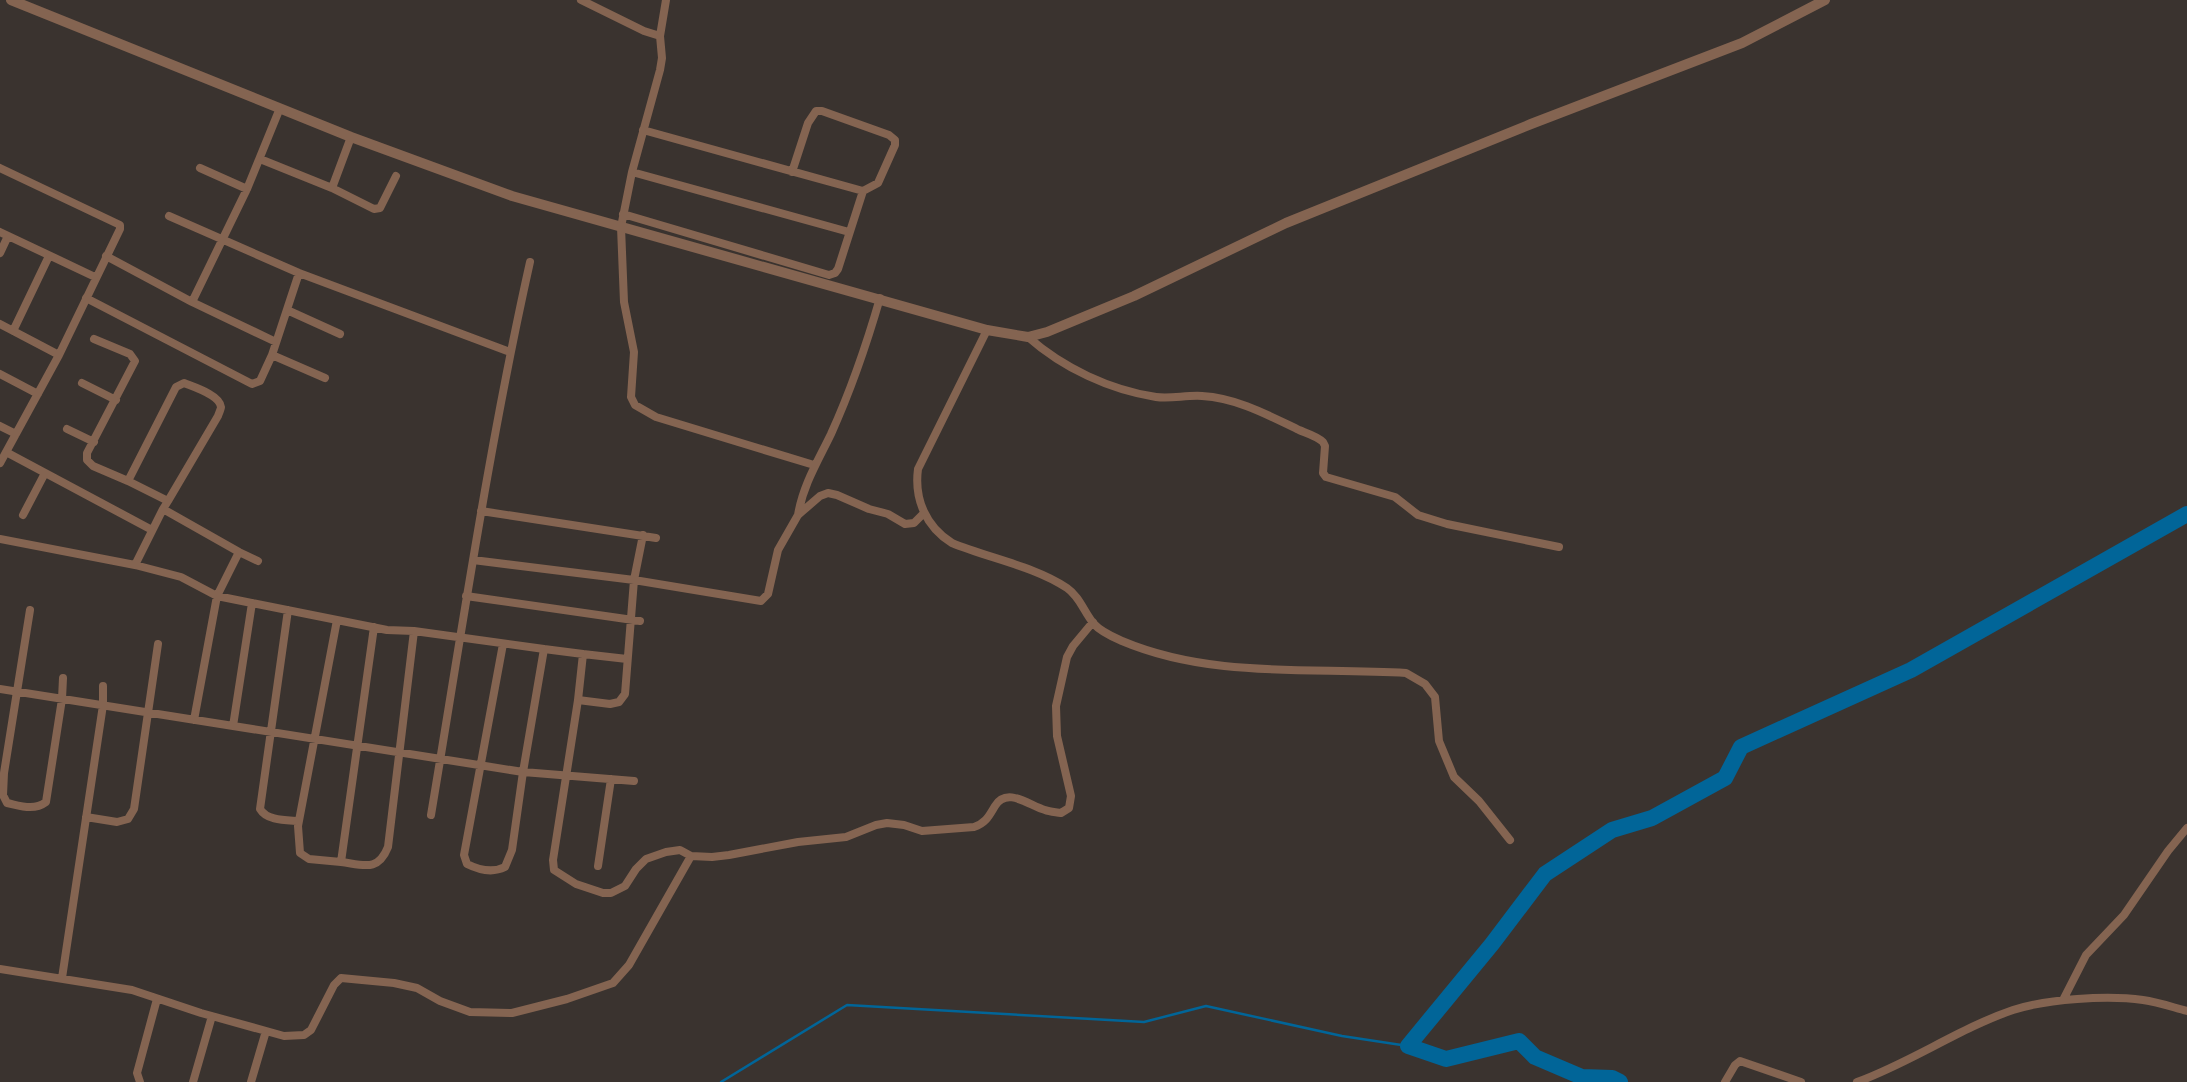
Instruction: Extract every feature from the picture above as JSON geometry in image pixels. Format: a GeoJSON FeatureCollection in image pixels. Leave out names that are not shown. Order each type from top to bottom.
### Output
{"type":"FeatureCollection","features":[{"type":"Feature","properties":{"kind":"street"},"geometry":{"type":"LineString","coordinates":[[11,0],[351,137],[512,196],[880,298],[987,330],[1028,337],[1046,332],[1134,296],[1286,224],[1531,124],[1742,43],[1825,0]]}},
{"type":"Feature","properties":{"kind":"street"},"geometry":{"type":"LineString","coordinates":[[581,0],[644,31],[660,36]]}},
{"type":"Feature","properties":{"kind":"street"},"geometry":{"type":"LineString","coordinates":[[666,0],[660,36],[662,58],[632,172],[621,227],[624,302],[634,352],[631,397],[635,405],[656,417],[814,465]]}},
{"type":"Feature","properties":{"kind":"street"},"geometry":{"type":"LineString","coordinates":[[192,302],[247,189],[280,108]]}},
{"type":"Feature","properties":{"kind":"street"},"geometry":{"type":"LineString","coordinates":[[643,130],[792,172],[863,191],[878,183],[895,145],[895,140],[889,135],[822,111],[816,111],[810,118],[792,172]]}},
{"type":"Feature","properties":{"kind":"street"},"geometry":{"type":"LineString","coordinates":[[332,188],[351,137]]}},
{"type":"Feature","properties":{"kind":"street"},"geometry":{"type":"LineString","coordinates":[[260,159],[332,188],[377,209],[380,208],[384,202],[396,176]]}},
{"type":"Feature","properties":{"kind":"street"},"geometry":{"type":"LineString","coordinates":[[0,168],[120,225],[120,229],[95,277],[59,355],[0,463]]}},
{"type":"Feature","properties":{"kind":"street"},"geometry":{"type":"LineString","coordinates":[[200,168],[247,189]]}},
{"type":"Feature","properties":{"kind":"street"},"geometry":{"type":"LineString","coordinates":[[632,172],[849,232]]}},
{"type":"Feature","properties":{"kind":"street"},"geometry":{"type":"LineString","coordinates":[[623,214],[829,275],[835,273],[838,269],[863,191]]}},
{"type":"Feature","properties":{"kind":"street"},"geometry":{"type":"LineString","coordinates":[[169,216],[299,273],[510,352]]}},
{"type":"Feature","properties":{"kind":"street"},"geometry":{"type":"LineString","coordinates":[[0,232],[95,277]]}},
{"type":"Feature","properties":{"kind":"street"},"geometry":{"type":"LineString","coordinates":[[0,253],[8,236]]}},
{"type":"Feature","properties":{"kind":"street"},"geometry":{"type":"LineString","coordinates":[[13,331],[49,256]]}},
{"type":"Feature","properties":{"kind":"street"},"geometry":{"type":"LineString","coordinates":[[106,256],[192,302],[276,342]]}},
{"type":"Feature","properties":{"kind":"street"},"geometry":{"type":"LineString","coordinates":[[431,815],[481,511],[510,352],[530,262]]}},
{"type":"Feature","properties":{"kind":"street"},"geometry":{"type":"LineString","coordinates":[[86,298],[252,384],[260,380],[272,355],[299,273]]}},
{"type":"Feature","properties":{"kind":"street"},"geometry":{"type":"LineString","coordinates":[[798,516],[801,499],[814,465],[835,424],[859,364],[880,298]]}},
{"type":"Feature","properties":{"kind":"street"},"geometry":{"type":"LineString","coordinates":[[287,310],[340,334]]}},
{"type":"Feature","properties":{"kind":"street"},"geometry":{"type":"LineString","coordinates":[[0,324],[59,355]]}},
{"type":"Feature","properties":{"kind":"street"},"geometry":{"type":"LineString","coordinates":[[987,330],[918,470],[918,483],[923,514],[940,535],[952,543],[1039,575],[1066,587],[1076,596],[1093,622],[1102,631],[1122,641],[1166,657],[1252,669],[1406,673],[1425,684],[1435,696],[1439,741],[1454,777],[1479,801],[1510,840]]}},
{"type":"Feature","properties":{"kind":"street"},"geometry":{"type":"LineString","coordinates":[[1028,337],[1052,357],[1116,387],[1155,397],[1170,398],[1201,396],[1246,405],[1320,440],[1325,446],[1323,473],[1326,477],[1395,497],[1418,515],[1447,524],[1559,547]]}},
{"type":"Feature","properties":{"kind":"street"},"geometry":{"type":"LineString","coordinates":[[94,339],[130,354],[134,361],[116,400],[88,453],[87,460],[93,466],[128,481],[168,501]]}},
{"type":"Feature","properties":{"kind":"street"},"geometry":{"type":"LineString","coordinates":[[272,355],[325,378]]}},
{"type":"Feature","properties":{"kind":"street"},"geometry":{"type":"LineString","coordinates":[[0,374],[38,394]]}},
{"type":"Feature","properties":{"kind":"street"},"geometry":{"type":"LineString","coordinates":[[82,383],[116,400]]}},
{"type":"Feature","properties":{"kind":"street"},"geometry":{"type":"LineString","coordinates":[[128,481],[176,388],[184,383],[204,390],[218,401],[221,407],[218,416],[163,509],[135,565]]}},
{"type":"Feature","properties":{"kind":"street"},"geometry":{"type":"LineString","coordinates":[[0,426],[16,434]]}},
{"type":"Feature","properties":{"kind":"street"},"geometry":{"type":"LineString","coordinates":[[67,429],[94,442]]}},
{"type":"Feature","properties":{"kind":"street"},"geometry":{"type":"LineString","coordinates":[[6,452],[152,530]]}},
{"type":"Feature","properties":{"kind":"street"},"geometry":{"type":"LineString","coordinates":[[23,516],[45,473]]}},
{"type":"Feature","properties":{"kind":"street"},"geometry":{"type":"LineString","coordinates":[[473,560],[634,580],[761,601],[768,594],[778,550],[798,516],[820,496],[828,493],[847,498],[869,509],[888,514],[905,524],[914,523],[923,514]]}},
{"type":"Feature","properties":{"kind":"street"},"geometry":{"type":"LineString","coordinates":[[163,509],[239,552],[258,561]]}},
{"type":"Feature","properties":{"kind":"street"},"geometry":{"type":"LineString","coordinates":[[481,511],[656,538]]}},
{"type":"Feature","properties":{"kind":"street"},"geometry":{"type":"LineString","coordinates":[[578,700],[610,704],[619,702],[625,694],[634,580],[643,535]]}},
{"type":"Feature","properties":{"kind":"street"},"geometry":{"type":"LineString","coordinates":[[0,539],[135,565],[181,576],[217,596],[337,620],[374,627],[461,636],[503,644],[627,659]]}},
{"type":"Feature","properties":{"kind":"street"},"geometry":{"type":"LineString","coordinates":[[194,720],[217,596],[239,552]]}},
{"type":"Feature","properties":{"kind":"street"},"geometry":{"type":"LineString","coordinates":[[466,596],[640,621]]}},
{"type":"Feature","properties":{"kind":"street"},"geometry":{"type":"LineString","coordinates":[[233,726],[252,603]]}},
{"type":"Feature","properties":{"kind":"street"},"geometry":{"type":"LineString","coordinates":[[30,610],[16,692],[3,795],[7,803],[39,808],[46,802],[62,699],[63,678]]}},
{"type":"Feature","properties":{"kind":"street"},"geometry":{"type":"LineString","coordinates":[[288,610],[260,809],[263,814],[269,817],[299,821]]}},
{"type":"Feature","properties":{"kind":"street"},"geometry":{"type":"LineString","coordinates":[[337,620],[299,821],[298,844],[300,853],[309,859],[376,865],[383,858],[388,847],[414,631]]}},
{"type":"Feature","properties":{"kind":"street"},"geometry":{"type":"LineString","coordinates":[[583,654],[578,700],[553,860],[554,870],[576,884],[603,893],[611,893],[619,891],[625,886],[636,869],[646,859],[666,852],[680,850],[691,856],[712,857],[729,855],[798,842],[846,837],[876,825],[887,823],[904,825],[922,831],[974,827],[985,822],[997,803],[1004,798],[1014,796],[1045,810],[1061,813],[1069,808],[1071,796],[1057,736],[1056,706],[1067,657],[1073,646],[1093,622]]}},
{"type":"Feature","properties":{"kind":"street"},"geometry":{"type":"LineString","coordinates":[[341,862],[356,746],[374,627]]}},
{"type":"Feature","properties":{"kind":"street"},"geometry":{"type":"LineString","coordinates":[[86,817],[117,822],[128,819],[134,809],[158,644]]}},
{"type":"Feature","properties":{"kind":"street"},"geometry":{"type":"LineString","coordinates":[[503,644],[464,855],[467,864],[475,868],[498,871],[505,867],[512,850],[523,772],[544,649]]}},
{"type":"Feature","properties":{"kind":"street"},"geometry":{"type":"LineString","coordinates":[[62,978],[103,705],[103,686]]}},
{"type":"Feature","properties":{"kind":"street"},"geometry":{"type":"LineString","coordinates":[[0,689],[481,766],[523,772],[634,781]]}},
{"type":"Feature","properties":{"kind":"street"},"geometry":{"type":"LineString","coordinates":[[598,866],[611,780]]}},
{"type":"Feature","properties":{"kind":"street"},"geometry":{"type":"LineString","coordinates":[[2063,1000],[2086,955],[2124,915],[2168,851],[2187,828]]}},
{"type":"Feature","properties":{"kind":"street"},"geometry":{"type":"LineString","coordinates":[[0,969],[132,990],[212,1016],[284,1036],[296,1036],[307,1033],[316,1021],[334,985],[341,978],[394,983],[418,988],[440,1000],[470,1012],[512,1013],[567,999],[613,983],[629,965],[691,856]]}},
{"type":"Feature","properties":{"kind":"street"},"geometry":{"type":"LineString","coordinates":[[140,1082],[137,1073],[158,999]]}},
{"type":"Feature","properties":{"kind":"street"},"geometry":{"type":"LineString","coordinates":[[1857,1082],[1878,1074],[1903,1060],[2014,1010],[2063,1000],[2143,1000],[2187,1010]]}},
{"type":"Feature","properties":{"kind":"street"},"geometry":{"type":"LineString","coordinates":[[193,1082],[212,1016]]}},
{"type":"Feature","properties":{"kind":"street"},"geometry":{"type":"LineString","coordinates":[[251,1082],[266,1031]]}},
{"type":"Feature","properties":{"kind":"street"},"geometry":{"type":"LineString","coordinates":[[1725,1082],[1732,1069],[1740,1060],[1801,1082]]}},
{"type":"Feature","properties":{"kind":"waterway"},"geometry":{"type":"LineString","coordinates":[[1620,1082],[1612,1078],[1582,1077],[1535,1057],[1519,1041],[1446,1059],[1408,1046],[1492,944],[1545,874],[1612,830],[1652,818],[1725,778],[1741,747],[1911,670],[2187,514]]}},
{"type":"Feature","properties":{"kind":"waterway"},"geometry":{"type":"LineString","coordinates":[[721,1082],[847,1005],[1144,1022],[1206,1006],[1342,1036],[1408,1046]]}}]}
